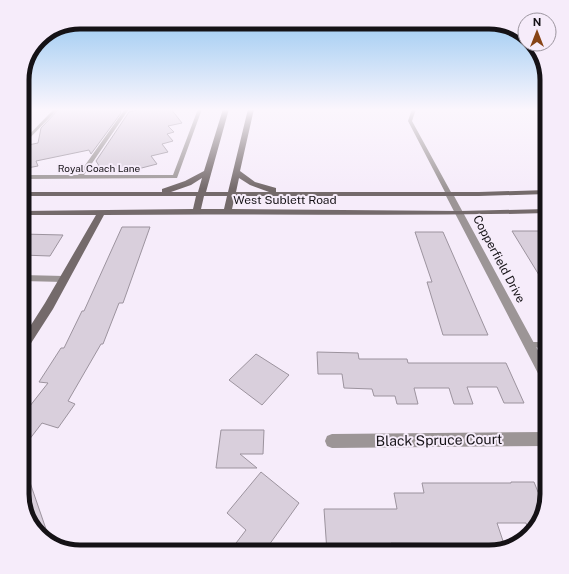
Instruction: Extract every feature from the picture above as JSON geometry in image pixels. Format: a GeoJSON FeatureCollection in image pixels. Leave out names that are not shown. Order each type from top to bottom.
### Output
{"type":"FeatureCollection","features":[{"type":"Feature","properties":{"kind":"main road"},"geometry":{"type":"LineString","coordinates":[[196,211],[218,136]]}},
{"type":"Feature","properties":{"kind":"main road"},"geometry":{"type":"LineString","coordinates":[[227,212],[245,136]]}},
{"type":"Feature","properties":{"kind":"main road"},"geometry":{"type":"LineString","coordinates":[[236,171],[242,178],[252,184],[268,189],[302,194]]}},
{"type":"Feature","properties":{"kind":"main road"},"geometry":{"type":"LineString","coordinates":[[150,194],[173,189],[207,172]]}},
{"type":"Feature","properties":{"kind":"main road","name":"West Sublett Road"},"geometry":{"type":"LineString","coordinates":[[29,194],[449,194],[540,192]]}},
{"type":"Feature","properties":{"kind":"main road"},"geometry":{"type":"LineString","coordinates":[[29,336],[64,279],[102,211]]}},
{"type":"Feature","properties":{"kind":"main road","name":"West Sublett Road"},"geometry":{"type":"LineString","coordinates":[[29,213],[102,211],[460,213],[540,211]]}},
{"type":"Feature","properties":{"kind":"street","name":"Copperfield Drive"},"geometry":{"type":"LineString","coordinates":[[449,194],[540,365]]}},
{"type":"Feature","properties":{"kind":"street"},"geometry":{"type":"LineString","coordinates":[[29,278],[64,279]]}},
{"type":"Feature","properties":{"kind":"street","name":"Black Spruce Court"},"geometry":{"type":"LineString","coordinates":[[332,441],[540,439]]}},
{"type":"Feature","properties":{"kind":"lane"},"geometry":{"type":"LineString","coordinates":[[80,177],[108,136]]}},
{"type":"Feature","properties":{"kind":"lane","name":"Royal Coach Lane"},"geometry":{"type":"LineString","coordinates":[[29,177],[175,177],[190,136]]}},
{"type":"Feature","properties":{"kind":"lane"},"geometry":{"type":"LineString","coordinates":[[418,136],[449,194]]}},
{"type":"Feature","properties":{"kind":"lane"},"geometry":{"type":"LineString","coordinates":[[530,345],[540,345]]}},
{"type":"Feature","properties":{"kind":"building"},"geometry":{"type":"Polygon","coordinates":[[[39,136],[104,136],[91,154],[89,150],[36,161],[38,166],[29,168],[29,145],[38,143],[39,136]]]}},
{"type":"Feature","properties":{"kind":"building"},"geometry":{"type":"Polygon","coordinates":[[[113,136],[169,136],[173,141],[162,144],[168,152],[151,156],[157,164],[130,171],[128,169],[122,171],[120,168],[103,172],[96,161],[113,136]]]}},
{"type":"Feature","properties":{"kind":"building"},"geometry":{"type":"Polygon","coordinates":[[[122,227],[150,227],[123,303],[119,303],[103,344],[101,344],[68,401],[75,404],[58,428],[42,423],[29,440],[29,407],[48,383],[39,382],[61,348],[64,348],[82,311],[84,311],[122,227]]]}},
{"type":"Feature","properties":{"kind":"building"},"geometry":{"type":"Polygon","coordinates":[[[512,231],[540,231],[540,277],[512,231]]]}},
{"type":"Feature","properties":{"kind":"building"},"geometry":{"type":"Polygon","coordinates":[[[415,232],[443,232],[488,335],[443,335],[427,282],[432,282],[415,232]]]}},
{"type":"Feature","properties":{"kind":"building"},"geometry":{"type":"Polygon","coordinates":[[[29,234],[63,235],[50,256],[29,255],[29,234]]]}},
{"type":"Feature","properties":{"kind":"building"},"geometry":{"type":"Polygon","coordinates":[[[317,352],[358,353],[359,359],[407,359],[408,363],[506,363],[524,403],[504,403],[497,387],[467,387],[473,404],[454,404],[449,388],[414,388],[418,404],[397,404],[395,396],[374,396],[372,389],[344,388],[342,374],[318,374],[317,352]]]}},
{"type":"Feature","properties":{"kind":"building"},"geometry":{"type":"Polygon","coordinates":[[[256,354],[289,375],[262,405],[229,380],[256,354]]]}},
{"type":"Feature","properties":{"kind":"building"},"geometry":{"type":"Polygon","coordinates":[[[221,430],[264,430],[263,454],[240,454],[257,468],[216,468],[221,430]]]}},
{"type":"Feature","properties":{"kind":"building"},"geometry":{"type":"Polygon","coordinates":[[[261,472],[299,503],[269,545],[235,545],[246,530],[227,513],[261,472]]]}},
{"type":"Feature","properties":{"kind":"building"},"geometry":{"type":"Polygon","coordinates":[[[29,480],[47,532],[42,528],[33,513],[30,504],[29,480]]]}},
{"type":"Feature","properties":{"kind":"building"},"geometry":{"type":"Polygon","coordinates":[[[534,482],[538,492],[540,492],[539,504],[536,513],[528,527],[526,523],[497,523],[504,542],[499,544],[391,543],[391,545],[327,545],[324,509],[397,509],[394,493],[424,493],[422,483],[534,482]]]}}]}
